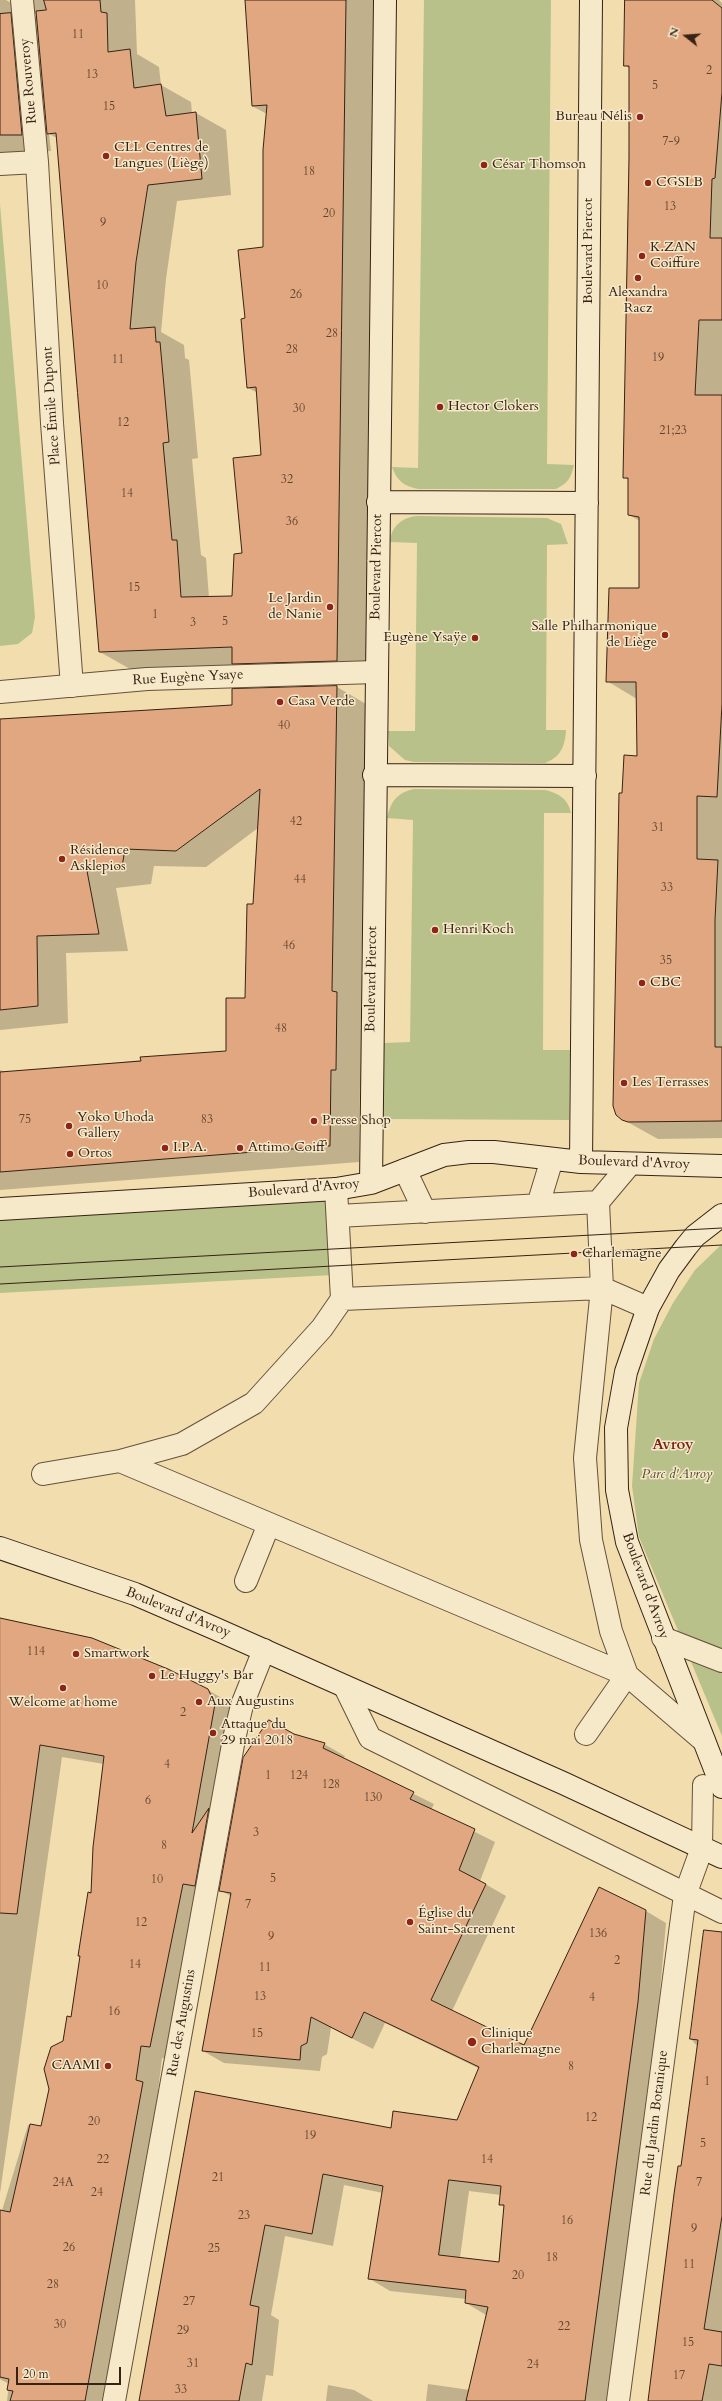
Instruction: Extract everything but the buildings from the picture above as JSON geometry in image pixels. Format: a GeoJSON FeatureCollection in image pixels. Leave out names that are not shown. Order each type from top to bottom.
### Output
{"type":"FeatureCollection","features":[{"type":"Feature","properties":{"kind":"street","name":"Rue Rouveroy"},"geometry":{"type":"LineString","coordinates":[[22,0],[37,162]]}},
{"type":"Feature","properties":{"kind":"street","name":"Boulevard Piercot"},"geometry":{"type":"LineString","coordinates":[[371,1183],[374,775],[385,0]]}},
{"type":"Feature","properties":{"kind":"street","name":"Boulevard Piercot"},"geometry":{"type":"LineString","coordinates":[[581,1162],[591,0]]}},
{"type":"Feature","properties":{"kind":"street"},"geometry":{"type":"LineString","coordinates":[[0,164],[37,162]]}},
{"type":"Feature","properties":{"kind":"street","name":"Place Émile Dupont"},"geometry":{"type":"LineString","coordinates":[[37,162],[52,423],[72,686]]}},
{"type":"Feature","properties":{"kind":"street","name":"Boulevard Piercot"},"geometry":{"type":"LineString","coordinates":[[378,502],[587,503]]}},
{"type":"Feature","properties":{"kind":"street","name":"Rue Eugène Ysaye"},"geometry":{"type":"LineString","coordinates":[[0,692],[147,678],[376,672]]}},
{"type":"Feature","properties":{"kind":"street"},"geometry":{"type":"LineString","coordinates":[[374,775],[585,776]]}},
{"type":"Feature","properties":{"kind":"street","name":"Boulevard d'Avroy"},"geometry":{"type":"LineString","coordinates":[[0,1210],[336,1189],[371,1183],[444,1155],[469,1152],[494,1152],[552,1160],[581,1162],[722,1166]]}},
{"type":"Feature","properties":{"kind":"street"},"geometry":{"type":"LineString","coordinates":[[538,1205],[552,1160]]}},
{"type":"Feature","properties":{"kind":"street"},"geometry":{"type":"LineString","coordinates":[[627,1675],[611,1631],[591,1540],[585,1458],[602,1288],[598,1202],[630,1164]]}},
{"type":"Feature","properties":{"kind":"street"},"geometry":{"type":"LineString","coordinates":[[406,1170],[425,1212]]}},
{"type":"Feature","properties":{"kind":"street"},"geometry":{"type":"LineString","coordinates":[[43,1474],[120,1461],[182,1444],[254,1402],[322,1328],[342,1299],[336,1189]]}},
{"type":"Feature","properties":{"kind":"street"},"geometry":{"type":"LineString","coordinates":[[338,1216],[598,1202]]}},
{"type":"Feature","properties":{"kind":"street","name":"Boulevard d'Avroy"},"geometry":{"type":"LineString","coordinates":[[712,1786],[704,1741],[663,1638],[628,1542],[617,1490],[616,1428],[626,1372],[648,1308],[669,1270],[690,1242],[722,1215]]}},
{"type":"Feature","properties":{"kind":"street"},"geometry":{"type":"LineString","coordinates":[[342,1299],[602,1288],[648,1308]]}},
{"type":"Feature","properties":{"kind":"street"},"geometry":{"type":"LineString","coordinates":[[120,1461],[627,1675],[704,1741]]}},
{"type":"Feature","properties":{"kind":"street"},"geometry":{"type":"LineString","coordinates":[[246,1581],[269,1524]]}},
{"type":"Feature","properties":{"kind":"street","name":"Boulevard d'Avroy"},"geometry":{"type":"LineString","coordinates":[[2,1550],[135,1594],[552,1778],[722,1856]]}},
{"type":"Feature","properties":{"kind":"street"},"geometry":{"type":"LineString","coordinates":[[663,1638],[722,1661]]}},
{"type":"Feature","properties":{"kind":"street","name":"Rue des Augustins"},"geometry":{"type":"LineString","coordinates":[[114,2401],[234,1739],[242,1705],[264,1650]]}},
{"type":"Feature","properties":{"kind":"street"},"geometry":{"type":"LineString","coordinates":[[586,1734],[627,1675]]}},
{"type":"Feature","properties":{"kind":"street"},"geometry":{"type":"LineString","coordinates":[[345,1687],[370,1738],[722,1912]]}},
{"type":"Feature","properties":{"kind":"street","name":"Rue du Jardin Botanique"},"geometry":{"type":"LineString","coordinates":[[618,2401],[685,1895],[702,1848]]}},
{"type":"Feature","properties":{"kind":"lane","name":"Boulevard d'Avroy"},"geometry":{"type":"LineString","coordinates":[[702,1848],[712,1786]]}},
{"type":"Feature","properties":{"kind":"green space"},"geometry":{"type":"Polygon","coordinates":[[[424,0],[551,0],[547,464],[574,465],[568,480],[556,489],[418,489],[402,482],[396,476],[392,467],[418,468],[424,0]]]}},
{"type":"Feature","properties":{"kind":"green space"},"geometry":{"type":"Polygon","coordinates":[[[0,204],[35,617],[32,633],[18,644],[0,646],[0,204]]]}},
{"type":"Feature","properties":{"kind":"green space"},"geometry":{"type":"Polygon","coordinates":[[[417,516],[547,518],[561,524],[568,544],[547,545],[546,730],[566,730],[565,741],[561,750],[555,758],[550,761],[545,763],[414,762],[405,760],[389,746],[388,731],[415,731],[417,543],[390,542],[393,531],[399,523],[407,518],[417,516]]]}},
{"type":"Feature","properties":{"kind":"green space"},"geometry":{"type":"Polygon","coordinates":[[[414,789],[545,790],[562,797],[570,808],[571,813],[544,813],[543,1050],[570,1050],[569,1120],[383,1119],[384,1043],[410,1042],[413,820],[387,818],[390,807],[395,799],[403,793],[414,789]]]}},
{"type":"Feature","properties":{"kind":"green space"},"geometry":{"type":"Polygon","coordinates":[[[327,1194],[333,1275],[0,1293],[0,1214],[327,1194]]]}},
{"type":"Feature","properties":{"kind":"green space","name":"Parc d'Avroy"},"geometry":{"type":"Polygon","coordinates":[[[722,1244],[722,1736],[639,1537],[632,1486],[639,1383],[654,1339],[673,1303],[695,1270],[722,1244]]]}},
{"type":"Feature","properties":{"kind":"tram line"},"geometry":{"type":"LineString","coordinates":[[0,1267],[722,1228]]}},
{"type":"Feature","properties":{"kind":"tram line"},"geometry":{"type":"LineString","coordinates":[[0,1284],[722,1245]]}},
{"type":"Feature","properties":{"kind":"place","name":"Bureau Nélis"},"geometry":{"type":"Point","coordinates":[640,117]}},
{"type":"Feature","properties":{"kind":"place","name":"CLL Centres de Langues (Liège)"},"geometry":{"type":"Point","coordinates":[106,156]}},
{"type":"Feature","properties":{"kind":"place","name":"César Thomson"},"geometry":{"type":"Point","coordinates":[484,165]}},
{"type":"Feature","properties":{"kind":"place","name":"CGSLB"},"geometry":{"type":"Point","coordinates":[648,183]}},
{"type":"Feature","properties":{"kind":"place","name":"K.ZAN Coiffure"},"geometry":{"type":"Point","coordinates":[642,256]}},
{"type":"Feature","properties":{"kind":"place","name":"Alexandra Racz"},"geometry":{"type":"Point","coordinates":[638,278]}},
{"type":"Feature","properties":{"kind":"place","name":"Hector Clokers"},"geometry":{"type":"Point","coordinates":[440,407]}},
{"type":"Feature","properties":{"kind":"place","name":"Le Jardin de Nanie"},"geometry":{"type":"Point","coordinates":[330,607]}},
{"type":"Feature","properties":{"kind":"place","name":"Salle Philharmonique de Liège"},"geometry":{"type":"Point","coordinates":[665,635]}},
{"type":"Feature","properties":{"kind":"place","name":"Eugène Ysaÿe"},"geometry":{"type":"Point","coordinates":[475,638]}},
{"type":"Feature","properties":{"kind":"place","name":"Casa Verde"},"geometry":{"type":"Point","coordinates":[280,702]}},
{"type":"Feature","properties":{"kind":"place","name":"Résidence Asklepios"},"geometry":{"type":"Point","coordinates":[62,859]}},
{"type":"Feature","properties":{"kind":"place","name":"Henri Koch"},"geometry":{"type":"Point","coordinates":[435,930]}},
{"type":"Feature","properties":{"kind":"place","name":"CBC"},"geometry":{"type":"Point","coordinates":[642,983]}},
{"type":"Feature","properties":{"kind":"place","name":"Les Terrasses"},"geometry":{"type":"Point","coordinates":[624,1083]}},
{"type":"Feature","properties":{"kind":"place","name":"Presse Shop"},"geometry":{"type":"Point","coordinates":[314,1121]}},
{"type":"Feature","properties":{"kind":"place","name":"Yoko Uhoda Gallery"},"geometry":{"type":"Point","coordinates":[69,1126]}},
{"type":"Feature","properties":{"kind":"place","name":"I.P.A."},"geometry":{"type":"Point","coordinates":[165,1148]}},
{"type":"Feature","properties":{"kind":"place","name":"Attimo Coiff'"},"geometry":{"type":"Point","coordinates":[240,1148]}},
{"type":"Feature","properties":{"kind":"place","name":"Ortos"},"geometry":{"type":"Point","coordinates":[70,1154]}},
{"type":"Feature","properties":{"kind":"place","name":"Charlemagne"},"geometry":{"type":"Point","coordinates":[574,1254]}},
{"type":"Feature","properties":{"kind":"place","name":"Smartwork"},"geometry":{"type":"Point","coordinates":[76,1654]}},
{"type":"Feature","properties":{"kind":"place","name":"Le Huggy's Bar"},"geometry":{"type":"Point","coordinates":[152,1676]}},
{"type":"Feature","properties":{"kind":"place","name":"Welcome at home"},"geometry":{"type":"Point","coordinates":[63,1688]}},
{"type":"Feature","properties":{"kind":"place","name":"Aux Augustins"},"geometry":{"type":"Point","coordinates":[199,1702]}},
{"type":"Feature","properties":{"kind":"place","name":"Attaque du 29 mai 2018"},"geometry":{"type":"Point","coordinates":[213,1733]}},
{"type":"Feature","properties":{"kind":"place","name":"Église du Saint-Sacrement"},"geometry":{"type":"Point","coordinates":[410,1922]}},
{"type":"Feature","properties":{"kind":"place","name":"Clinique Charlemagne"},"geometry":{"type":"Point","coordinates":[472,2042]}},
{"type":"Feature","properties":{"kind":"place","name":"CAAMI"},"geometry":{"type":"Point","coordinates":[108,2066]}},
{"type":"Feature","properties":{"kind":"district","name":"Avroy"},"geometry":{"type":"Point","coordinates":[673,1446]}}]}
